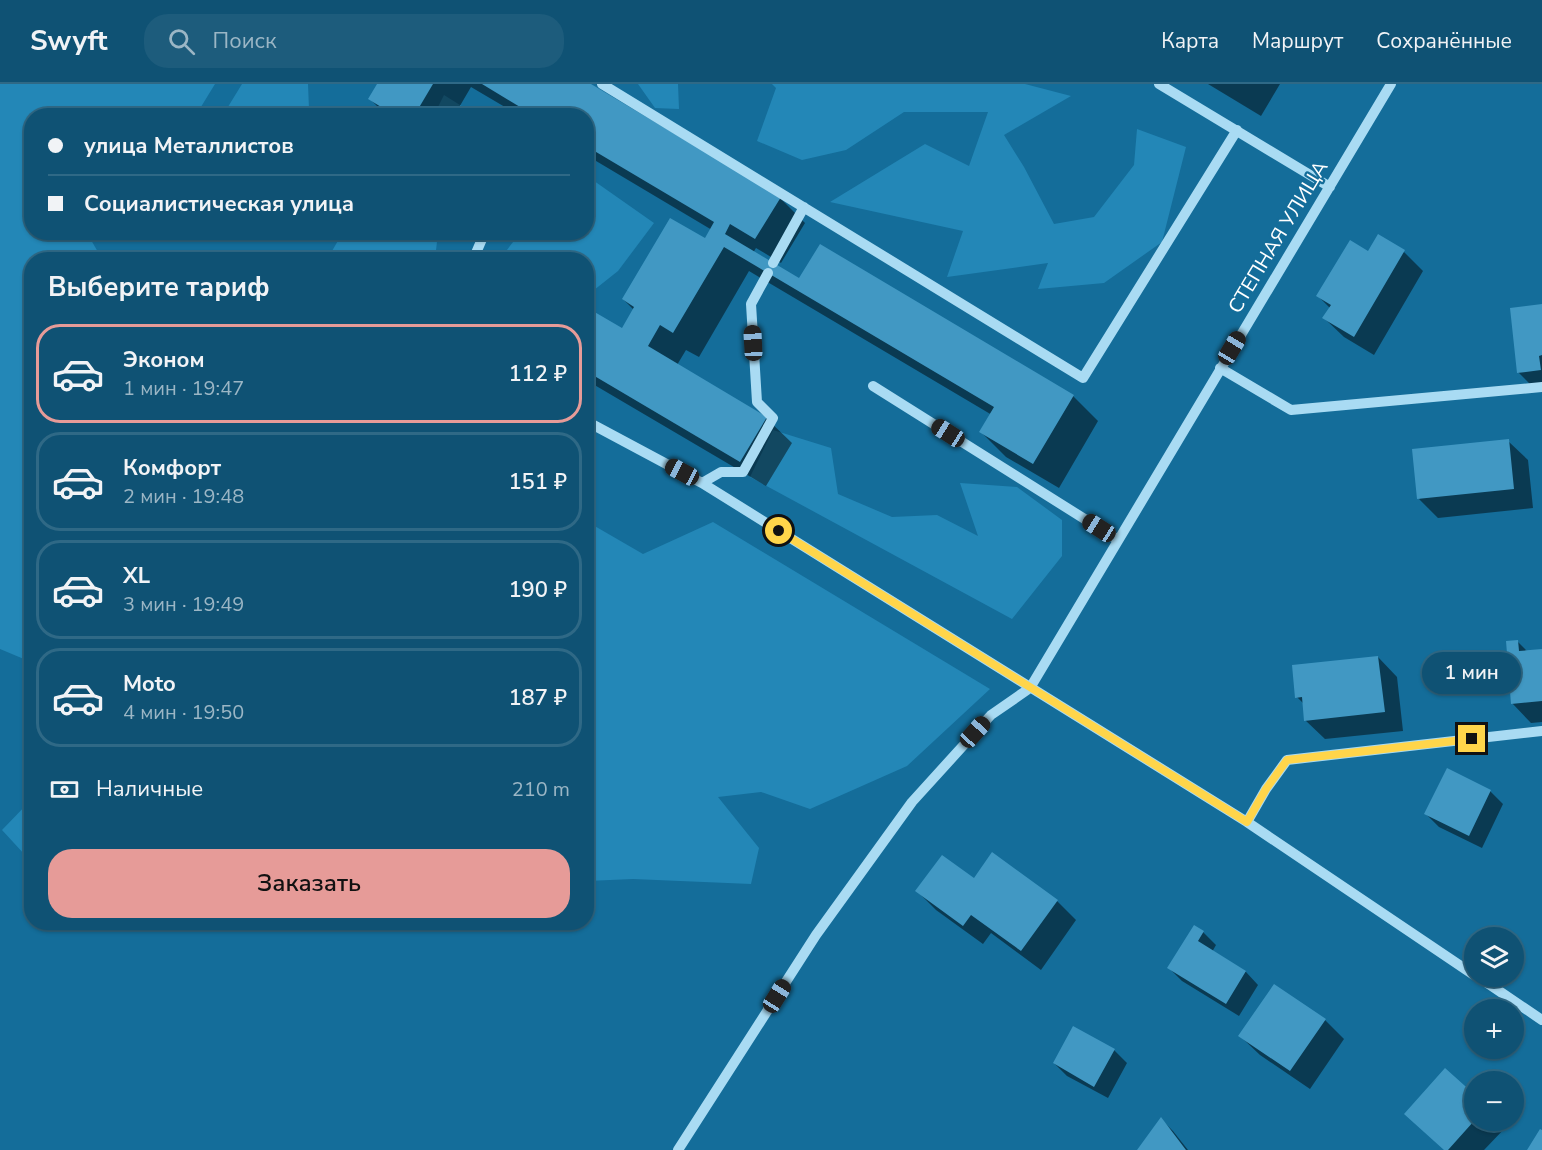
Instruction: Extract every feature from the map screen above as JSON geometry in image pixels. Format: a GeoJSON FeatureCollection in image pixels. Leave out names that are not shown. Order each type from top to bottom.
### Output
{"type":"FeatureCollection","features":[{"type":"Feature","properties":{"kind":"street"},"geometry":{"type":"LineString","coordinates":[[602,84],[1083,378],[1237,130]]}},
{"type":"Feature","properties":{"kind":"street"},"geometry":{"type":"LineString","coordinates":[[1159,84],[1330,187]]}},
{"type":"Feature","properties":{"kind":"street","name":"СТЕПНАЯ УЛИЦА"},"geometry":{"type":"LineString","coordinates":[[1030,688],[1391,84]]}},
{"type":"Feature","properties":{"kind":"street"},"geometry":{"type":"LineString","coordinates":[[702,483],[720,472],[743,472],[773,418],[756,402],[751,304],[804,207]]}},
{"type":"Feature","properties":{"kind":"street"},"geometry":{"type":"LineString","coordinates":[[1220,368],[1291,410],[1542,387]]}},
{"type":"Feature","properties":{"kind":"street"},"geometry":{"type":"LineString","coordinates":[[873,386],[1118,540]]}},
{"type":"Feature","properties":{"kind":"street"},"geometry":{"type":"LineString","coordinates":[[594,425],[702,483],[1247,822],[1464,968]]}},
{"type":"Feature","properties":{"kind":"street"},"geometry":{"type":"LineString","coordinates":[[678,1150],[816,935],[912,802],[991,715],[1030,688]]}},
{"type":"Feature","properties":{"kind":"street"},"geometry":{"type":"LineString","coordinates":[[1247,822],[1266,789],[1287,760],[1542,731]]}},
{"type":"Feature","properties":{"kind":"street"},"geometry":{"type":"LineString","coordinates":[[1492,987],[1542,1020]]}},
{"type":"Feature","properties":{"kind":"shaded area"},"geometry":{"type":"Polygon","coordinates":[[[0,84],[215,84],[200,108],[24,108],[24,240],[91,240],[98,252],[24,252],[24,659],[0,649],[0,84]]]}},
{"type":"Feature","properties":{"kind":"shaded area"},"geometry":{"type":"Polygon","coordinates":[[[242,84],[308,84],[309,108],[227,108],[242,84]]]}},
{"type":"Feature","properties":{"kind":"shaded area"},"geometry":{"type":"Polygon","coordinates":[[[638,84],[678,84],[679,109],[655,108],[638,84]]]}},
{"type":"Feature","properties":{"kind":"shaded area"},"geometry":{"type":"Polygon","coordinates":[[[772,84],[1025,84],[1071,96],[1004,135],[1054,224],[1094,217],[1134,165],[1137,129],[1186,147],[1162,242],[1104,283],[1038,289],[1048,263],[947,277],[963,231],[830,202],[925,144],[969,166],[988,112],[904,112],[846,150],[802,160],[757,141],[776,88],[772,84]]]}},
{"type":"Feature","properties":{"kind":"shaded area"},"geometry":{"type":"Polygon","coordinates":[[[444,95],[465,108],[438,108],[444,95]]]}},
{"type":"Feature","properties":{"kind":"shaded area"},"geometry":{"type":"Polygon","coordinates":[[[594,181],[654,223],[618,271],[594,290],[594,252],[505,252],[515,240],[594,240],[594,181]]]}},
{"type":"Feature","properties":{"kind":"shaded area"},"geometry":{"type":"Polygon","coordinates":[[[338,240],[437,240],[436,252],[331,252],[338,240]]]}},
{"type":"Feature","properties":{"kind":"shaded area"},"geometry":{"type":"Polygon","coordinates":[[[773,430],[831,448],[838,494],[892,517],[937,515],[978,536],[960,483],[1017,487],[1062,520],[1062,556],[1012,619],[750,477],[773,430]]]}},
{"type":"Feature","properties":{"kind":"shaded area"},"geometry":{"type":"Polygon","coordinates":[[[713,522],[990,689],[907,766],[810,809],[761,792],[718,797],[759,848],[751,884],[633,879],[594,881],[594,526],[643,554],[713,522]]]}},
{"type":"Feature","properties":{"kind":"shaded area"},"geometry":{"type":"Polygon","coordinates":[[[24,807],[24,854],[2,830],[24,807]]]}},
{"type":"Feature","properties":{"kind":"building"},"geometry":{"type":"Polygon","coordinates":[[[377,84],[433,84],[419,108],[383,108],[368,99],[377,84]]]}},
{"type":"Feature","properties":{"kind":"building"},"geometry":{"type":"Polygon","coordinates":[[[482,84],[591,84],[781,197],[755,239],[730,224],[725,234],[799,278],[820,244],[1074,395],[1033,464],[979,432],[994,407],[724,247],[673,333],[660,325],[648,346],[767,417],[740,462],[594,376],[594,312],[622,328],[634,307],[622,299],[670,218],[705,238],[714,222],[594,151],[594,108],[522,108],[482,84]]]}},
{"type":"Feature","properties":{"kind":"building"},"geometry":{"type":"Polygon","coordinates":[[[1378,234],[1405,250],[1354,337],[1322,318],[1331,305],[1316,296],[1350,240],[1368,251],[1378,234]]]}},
{"type":"Feature","properties":{"kind":"building"},"geometry":{"type":"Polygon","coordinates":[[[1542,304],[1542,355],[1539,356],[1541,370],[1517,373],[1510,308],[1542,304]]]}},
{"type":"Feature","properties":{"kind":"building"},"geometry":{"type":"Polygon","coordinates":[[[1509,439],[1514,489],[1417,499],[1412,449],[1509,439]]]}},
{"type":"Feature","properties":{"kind":"building"},"geometry":{"type":"Polygon","coordinates":[[[1518,640],[1519,651],[1542,649],[1542,701],[1511,704],[1506,641],[1518,640]]]}},
{"type":"Feature","properties":{"kind":"building"},"geometry":{"type":"Polygon","coordinates":[[[1378,656],[1385,712],[1304,721],[1302,697],[1295,698],[1292,665],[1378,656]]]}},
{"type":"Feature","properties":{"kind":"building"},"geometry":{"type":"Polygon","coordinates":[[[1447,768],[1491,790],[1469,836],[1424,814],[1447,768]]]}},
{"type":"Feature","properties":{"kind":"building"},"geometry":{"type":"Polygon","coordinates":[[[992,852],[1058,900],[1021,951],[971,915],[963,926],[915,891],[942,855],[974,878],[992,852]]]}},
{"type":"Feature","properties":{"kind":"building"},"geometry":{"type":"Polygon","coordinates":[[[1194,925],[1204,931],[1198,941],[1246,971],[1226,1004],[1167,968],[1194,925]]]}},
{"type":"Feature","properties":{"kind":"building"},"geometry":{"type":"Polygon","coordinates":[[[1274,984],[1326,1019],[1290,1071],[1238,1036],[1274,984]]]}},
{"type":"Feature","properties":{"kind":"building"},"geometry":{"type":"Polygon","coordinates":[[[1073,1026],[1115,1049],[1094,1087],[1053,1063],[1073,1026]]]}},
{"type":"Feature","properties":{"kind":"building"},"geometry":{"type":"Polygon","coordinates":[[[1445,1068],[1464,1085],[1465,1131],[1448,1150],[1444,1150],[1404,1114],[1445,1068]]]}},
{"type":"Feature","properties":{"kind":"building"},"geometry":{"type":"Polygon","coordinates":[[[1161,1117],[1186,1150],[1137,1150],[1161,1117]]]}},
{"type":"Feature","properties":{"kind":"building"},"geometry":{"type":"Polygon","coordinates":[[[1540,1129],[1542,1130],[1542,1150],[1527,1150],[1540,1129]]]}},
{"type":"Feature","properties":{"kind":"route"},"geometry":{"type":"LineString","coordinates":[[779,531],[1247,822],[1266,789],[1287,760],[1472,739]]}}]}
